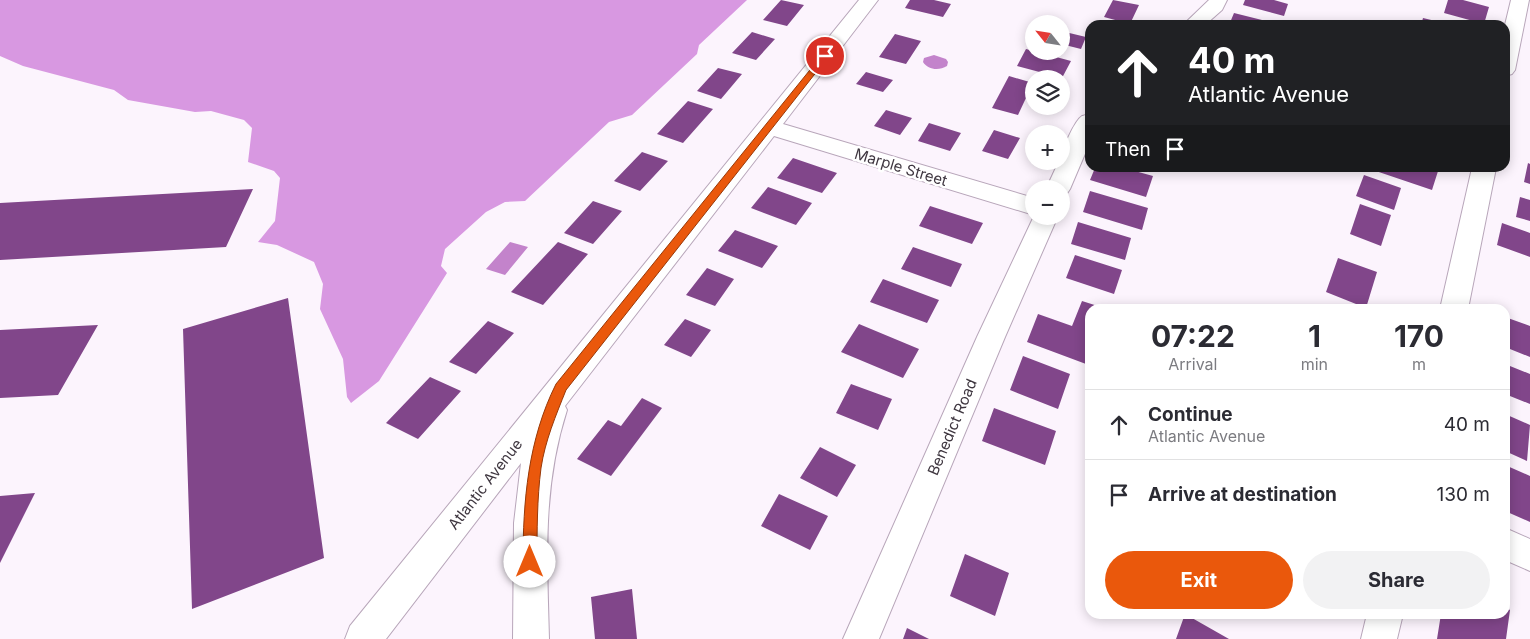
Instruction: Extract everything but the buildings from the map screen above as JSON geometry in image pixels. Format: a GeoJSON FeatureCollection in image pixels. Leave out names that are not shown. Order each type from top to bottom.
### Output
{"type":"FeatureCollection","features":[{"type":"Feature","properties":{"kind":"street","name":"Atlantic Avenue"},"geometry":{"type":"LineString","coordinates":[[363,639],[869,0]]}},
{"type":"Feature","properties":{"kind":"street"},"geometry":{"type":"LineString","coordinates":[[1190,0],[1216,3]]}},
{"type":"Feature","properties":{"kind":"street"},"geometry":{"type":"LineString","coordinates":[[1510,47],[1520,0]]}},
{"type":"Feature","properties":{"kind":"street"},"geometry":{"type":"LineString","coordinates":[[1198,20],[1216,3]]}},
{"type":"Feature","properties":{"kind":"street","name":"Marple Street"},"geometry":{"type":"LineString","coordinates":[[768,126],[1025,205]]}},
{"type":"Feature","properties":{"kind":"street"},"geometry":{"type":"LineString","coordinates":[[1062,180],[1085,127]]}},
{"type":"Feature","properties":{"kind":"street"},"geometry":{"type":"LineString","coordinates":[[1455,304],[1483,172]]}},
{"type":"Feature","properties":{"kind":"street","name":"Benedict Road"},"geometry":{"type":"LineString","coordinates":[[861,639],[991,337],[1042,225]]}},
{"type":"Feature","properties":{"kind":"street"},"geometry":{"type":"LineString","coordinates":[[531,639],[530,523],[535,467],[545,426],[560,388]]}},
{"type":"Feature","properties":{"kind":"street"},"geometry":{"type":"LineString","coordinates":[[1510,546],[1530,555]]}},
{"type":"Feature","properties":{"kind":"street"},"geometry":{"type":"LineString","coordinates":[[1379,639],[1384,619]]}},
{"type":"Feature","properties":{"kind":"shaded area"},"geometry":{"type":"Polygon","coordinates":[[[0,0],[747,0],[699,45],[697,54],[632,115],[609,122],[525,201],[505,202],[486,212],[445,249],[441,266],[447,273],[379,381],[351,403],[347,397],[343,359],[320,309],[323,284],[314,262],[277,245],[258,242],[275,221],[280,178],[274,171],[248,162],[252,128],[244,120],[211,111],[195,112],[128,100],[114,90],[23,66],[0,56],[0,0]]]}},
{"type":"Feature","properties":{"kind":"shaded area"},"geometry":{"type":"Polygon","coordinates":[[[934,55],[946,59],[948,62],[947,66],[941,69],[934,69],[925,65],[923,62],[924,58],[934,55]]]}},
{"type":"Feature","properties":{"kind":"shaded area"},"geometry":{"type":"Polygon","coordinates":[[[510,242],[528,247],[505,275],[486,269],[510,242]]]}},
{"type":"Feature","properties":{"kind":"route"},"geometry":{"type":"LineString","coordinates":[[530,562],[530,523],[535,467],[545,426],[560,388],[825,56]]}}]}
